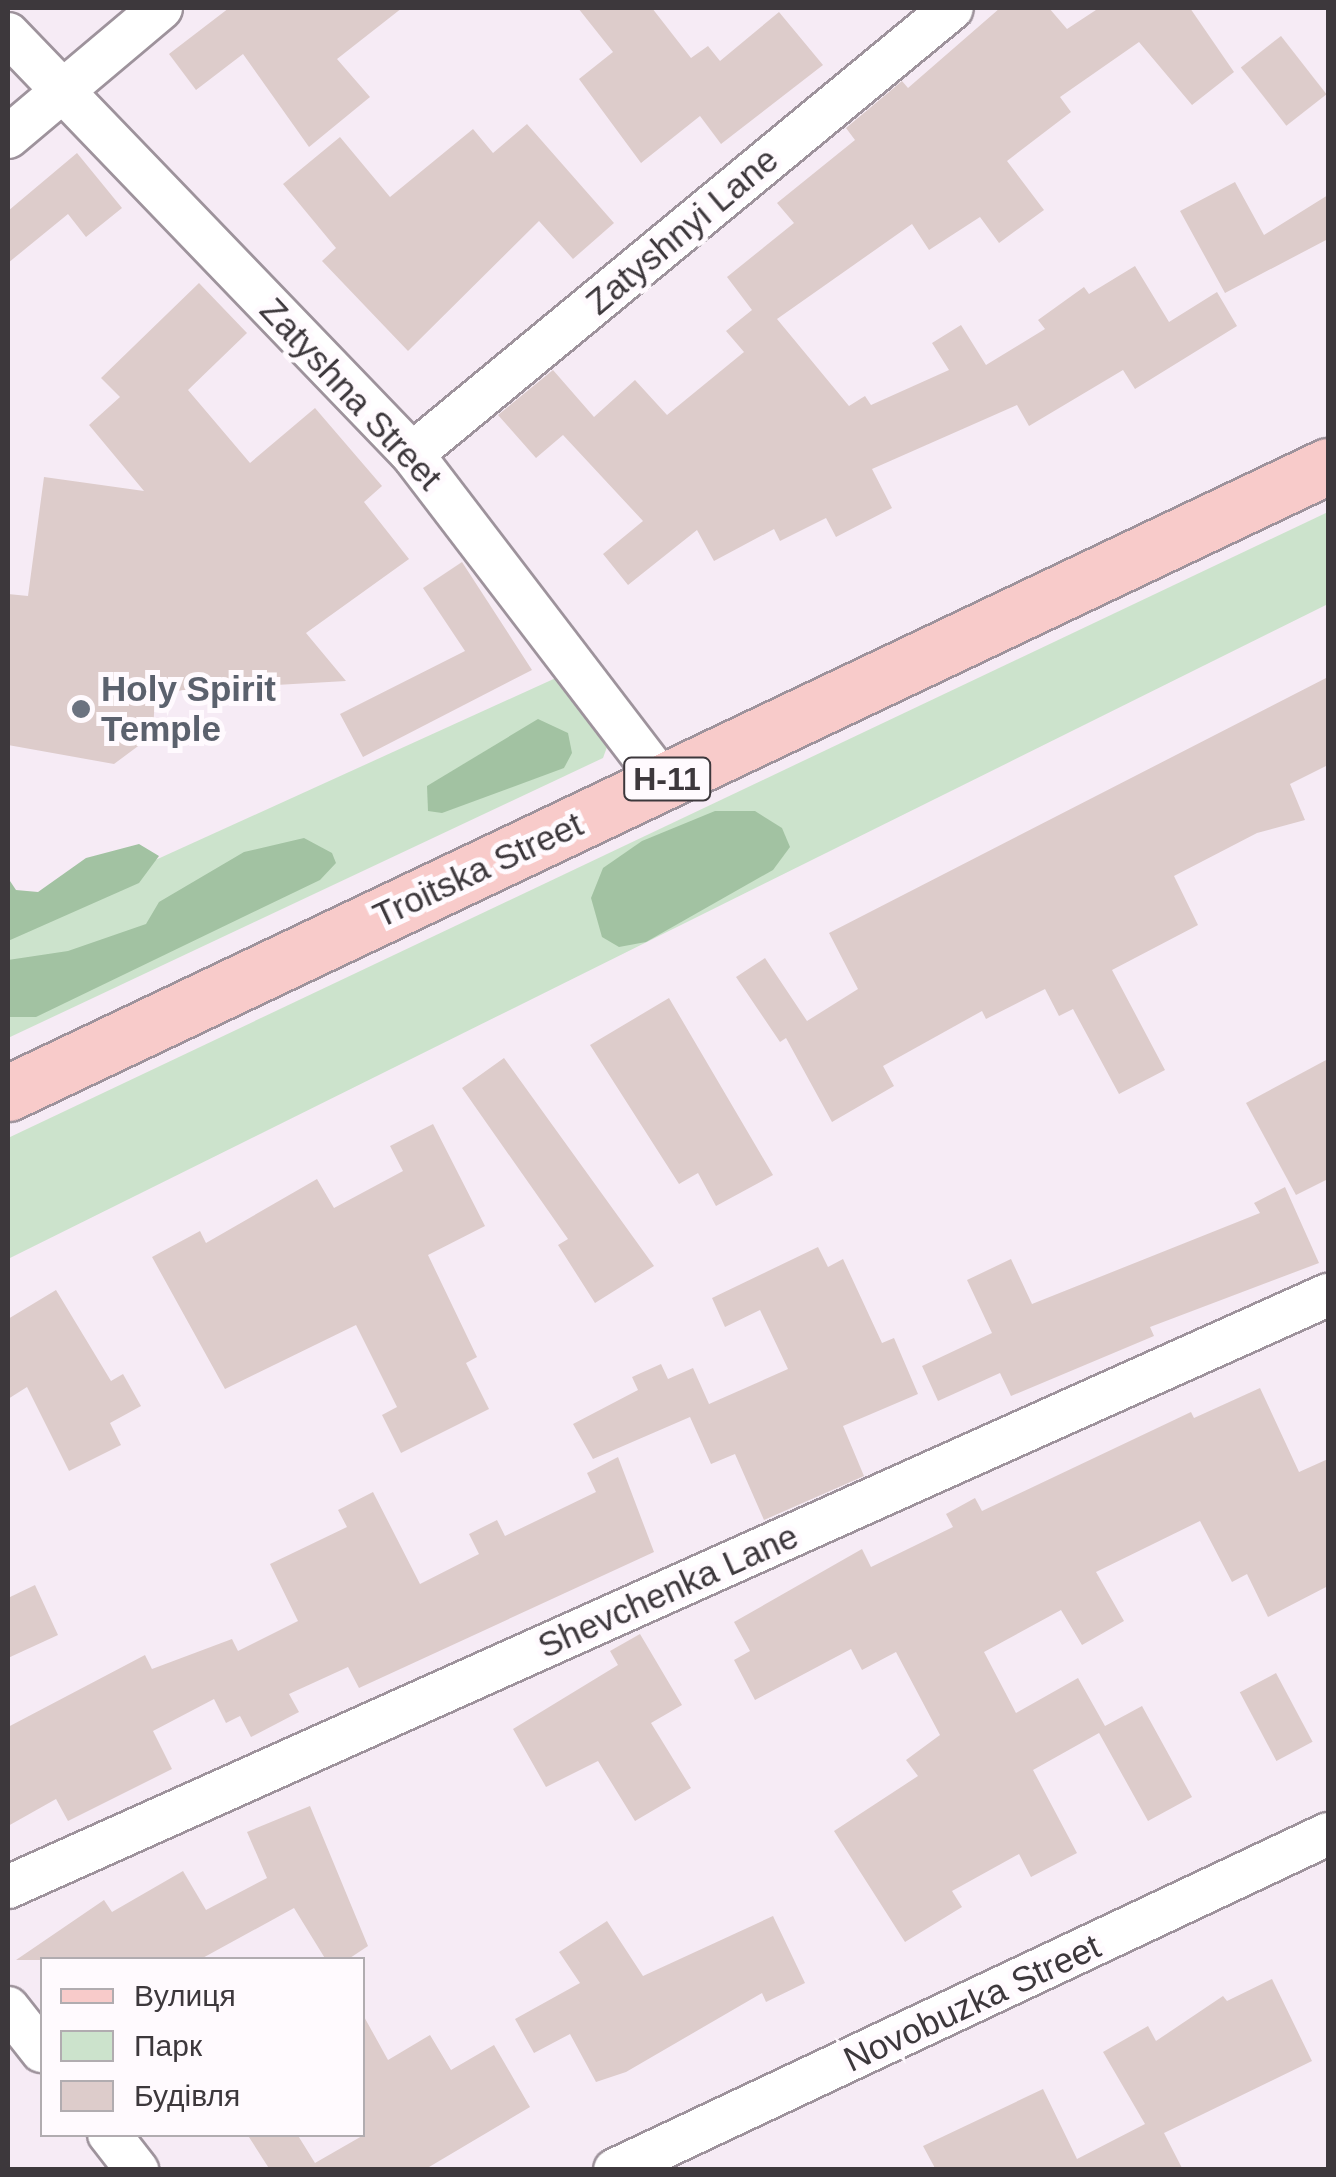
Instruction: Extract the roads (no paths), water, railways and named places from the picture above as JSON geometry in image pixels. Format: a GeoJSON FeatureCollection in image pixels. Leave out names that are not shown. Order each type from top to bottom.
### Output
{"type":"FeatureCollection","features":[{"type":"Feature","properties":{"kind":"main road","name":"Troitska Street"},"geometry":{"type":"LineString","coordinates":[[8,1093],[1328,466]]}},
{"type":"Feature","properties":{"kind":"street"},"geometry":{"type":"LineString","coordinates":[[8,137],[160,8]]}},
{"type":"Feature","properties":{"kind":"street","name":"Zatyshnyi Lane"},"geometry":{"type":"LineString","coordinates":[[412,454],[952,8]]}},
{"type":"Feature","properties":{"kind":"street","name":"Zatyshna Street"},"geometry":{"type":"LineString","coordinates":[[8,34],[412,454],[662,782]]}},
{"type":"Feature","properties":{"kind":"street","name":"Shevchenka Lane"},"geometry":{"type":"LineString","coordinates":[[8,1887],[1328,1295]]}},
{"type":"Feature","properties":{"kind":"street","name":"Novobuzka Street"},"geometry":{"type":"LineString","coordinates":[[615,2170],[1328,1834]]}},
{"type":"Feature","properties":{"kind":"street"},"geometry":{"type":"LineString","coordinates":[[8,2008],[40,2048]]}},
{"type":"Feature","properties":{"kind":"street"},"geometry":{"type":"LineString","coordinates":[[112,2137],[137,2170]]}},
{"type":"Feature","properties":{"kind":"place","name":"Holy Spirit Temple"},"geometry":{"type":"Point","coordinates":[81,709]}}]}
